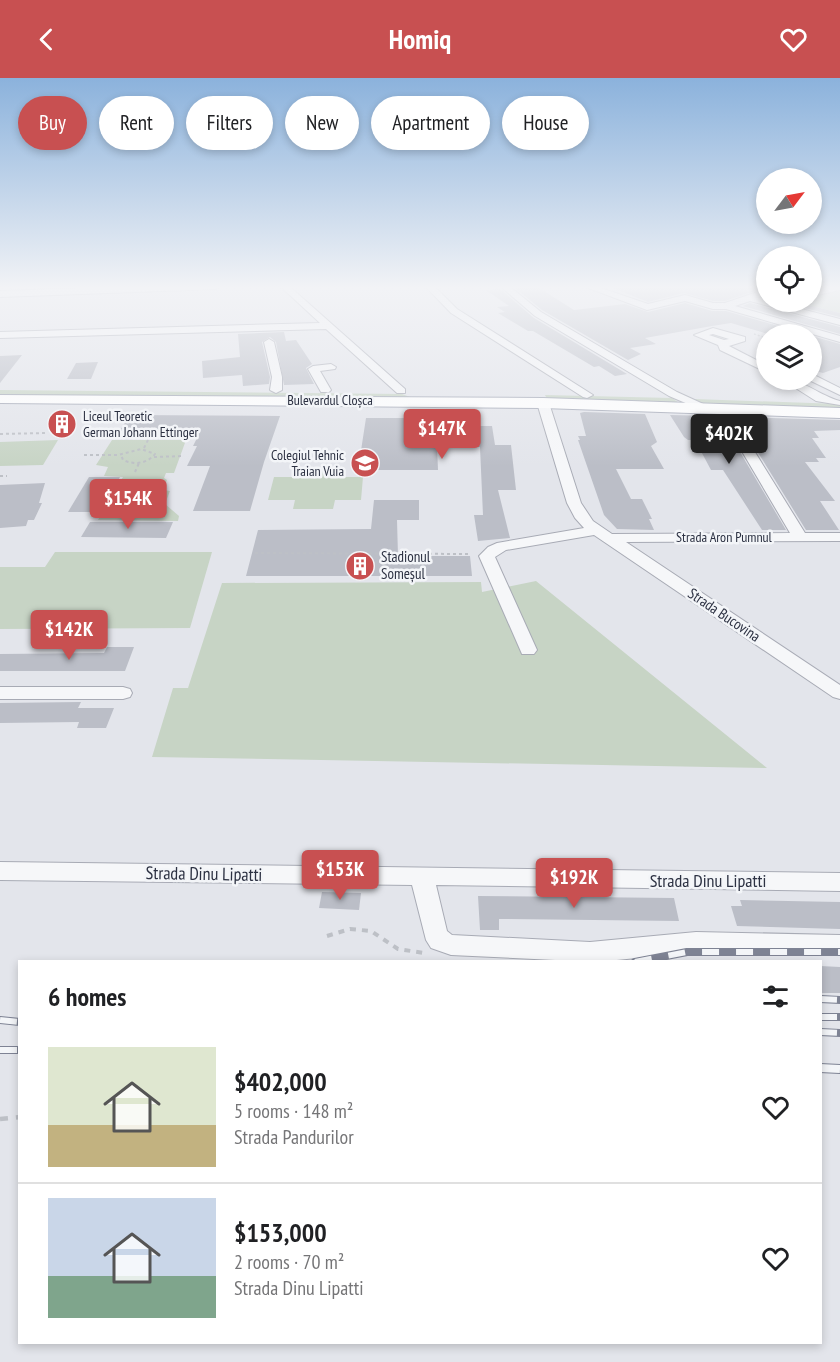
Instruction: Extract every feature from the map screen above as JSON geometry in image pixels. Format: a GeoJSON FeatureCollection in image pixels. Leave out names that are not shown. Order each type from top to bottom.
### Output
{"type":"FeatureCollection","features":[{"type":"Feature","properties":{"kind":"main road","name":"Bulevardul Cloșca"},"geometry":{"type":"LineString","coordinates":[[0,388],[401,391],[424,396],[543,403],[723,409],[838,400]]}},
{"type":"Feature","properties":{"kind":"main road","name":"Bulevardul Cloșca"},"geometry":{"type":"LineString","coordinates":[[0,399],[586,395],[838,400]]}},
{"type":"Feature","properties":{"kind":"street"},"geometry":{"type":"LineString","coordinates":[[270,346],[277,377],[276,390]]}},
{"type":"Feature","properties":{"kind":"street"},"geometry":{"type":"LineString","coordinates":[[351,346],[401,391]]}},
{"type":"Feature","properties":{"kind":"street"},"geometry":{"type":"LineString","coordinates":[[509,346],[586,395]]}},
{"type":"Feature","properties":{"kind":"street"},"geometry":{"type":"LineString","coordinates":[[592,346],[680,398],[706,408]]}},
{"type":"Feature","properties":{"kind":"street"},"geometry":{"type":"LineString","coordinates":[[756,359],[725,347],[756,364]]}},
{"type":"Feature","properties":{"kind":"street"},"geometry":{"type":"LineString","coordinates":[[325,390],[313,369],[331,367]]}},
{"type":"Feature","properties":{"kind":"street"},"geometry":{"type":"LineString","coordinates":[[822,386],[838,400]]}},
{"type":"Feature","properties":{"kind":"street"},"geometry":{"type":"LineString","coordinates":[[808,390],[820,399],[838,400]]}},
{"type":"Feature","properties":{"kind":"street","name":"Strada Bucovina"},"geometry":{"type":"LineString","coordinates":[[543,403],[574,503],[582,518],[602,534],[840,693]]}},
{"type":"Feature","properties":{"kind":"street"},"geometry":{"type":"LineString","coordinates":[[723,409],[800,537]]}},
{"type":"Feature","properties":{"kind":"street","name":"Strada Aron Pumnul"},"geometry":{"type":"LineString","coordinates":[[489,554],[502,546],[602,534],[840,537]]}},
{"type":"Feature","properties":{"kind":"street"},"geometry":{"type":"LineString","coordinates":[[489,554],[528,650]]}},
{"type":"Feature","properties":{"kind":"street"},"geometry":{"type":"LineString","coordinates":[[0,693],[123,693]]}},
{"type":"Feature","properties":{"kind":"street","name":"Strada Dinu Lipatti"},"geometry":{"type":"LineString","coordinates":[[0,871],[840,882]]}},
{"type":"Feature","properties":{"kind":"street"},"geometry":{"type":"LineString","coordinates":[[422,878],[435,933],[440,941],[451,945],[590,952],[696,942],[840,945]]}},
{"type":"Feature","properties":{"kind":"path"},"geometry":{"type":"LineString","coordinates":[[822,355],[840,360]]}},
{"type":"Feature","properties":{"kind":"path"},"geometry":{"type":"LineString","coordinates":[[0,434],[47,433]]}},
{"type":"Feature","properties":{"kind":"path"},"geometry":{"type":"LineString","coordinates":[[144,448],[149,438]]}},
{"type":"Feature","properties":{"kind":"path"},"geometry":{"type":"LineString","coordinates":[[84,455],[121,454],[144,448],[153,451],[154,457]]}},
{"type":"Feature","properties":{"kind":"path"},"geometry":{"type":"LineString","coordinates":[[121,454],[124,461],[139,463],[154,457],[184,456]]}},
{"type":"Feature","properties":{"kind":"path"},"geometry":{"type":"LineString","coordinates":[[135,472],[139,463]]}},
{"type":"Feature","properties":{"kind":"path"},"geometry":{"type":"LineString","coordinates":[[0,476],[7,476]]}},
{"type":"Feature","properties":{"kind":"path"},"geometry":{"type":"LineString","coordinates":[[255,553],[489,554]]}},
{"type":"Feature","properties":{"kind":"path"},"geometry":{"type":"LineString","coordinates":[[327,936],[350,929],[371,931],[398,949],[428,954]]}},
{"type":"Feature","properties":{"kind":"path"},"geometry":{"type":"LineString","coordinates":[[0,1119],[18,1117]]}},
{"type":"Feature","properties":{"kind":"green space"},"geometry":{"type":"Polygon","coordinates":[[[0,390],[402,394],[410,397],[0,397],[0,390]]]}},
{"type":"Feature","properties":{"kind":"green space"},"geometry":{"type":"Polygon","coordinates":[[[545,395],[672,398],[685,407],[548,401],[545,395]]]}},
{"type":"Feature","properties":{"kind":"green space"},"geometry":{"type":"Polygon","coordinates":[[[694,399],[840,404],[840,409],[709,406],[694,399]]]}},
{"type":"Feature","properties":{"kind":"green space"},"geometry":{"type":"Polygon","coordinates":[[[58,440],[43,465],[0,466],[0,442],[58,440]]]}},
{"type":"Feature","properties":{"kind":"green space"},"geometry":{"type":"Polygon","coordinates":[[[112,440],[186,440],[174,473],[166,473],[164,478],[167,480],[163,490],[170,491],[165,504],[179,516],[178,521],[98,520],[123,477],[104,476],[108,467],[96,465],[112,440]]]}},
{"type":"Feature","properties":{"kind":"green space"},"geometry":{"type":"Polygon","coordinates":[[[297,471],[337,471],[336,477],[363,477],[361,500],[335,500],[333,509],[293,509],[295,500],[268,500],[274,477],[296,477],[297,471]]]}},
{"type":"Feature","properties":{"kind":"green space"},"geometry":{"type":"Polygon","coordinates":[[[55,552],[212,552],[190,628],[0,629],[0,567],[45,567],[55,552]]]}},
{"type":"Feature","properties":{"kind":"green space"},"geometry":{"type":"Polygon","coordinates":[[[536,581],[767,768],[152,757],[173,688],[188,688],[222,583],[481,582],[482,592],[536,581]]]}},
{"type":"Feature","properties":{"kind":"building"},"geometry":{"type":"Polygon","coordinates":[[[239,346],[263,346],[270,377],[269,384],[243,386],[242,375],[203,378],[202,361],[240,357],[239,346]]]}},
{"type":"Feature","properties":{"kind":"building"},"geometry":{"type":"Polygon","coordinates":[[[277,346],[300,346],[312,364],[306,368],[314,384],[284,385],[277,346]]]}},
{"type":"Feature","properties":{"kind":"building"},"geometry":{"type":"Polygon","coordinates":[[[558,346],[580,346],[627,374],[615,376],[599,366],[594,367],[558,346]]]}},
{"type":"Feature","properties":{"kind":"building"},"geometry":{"type":"Polygon","coordinates":[[[604,346],[644,346],[630,348],[641,354],[628,360],[604,346]]]}},
{"type":"Feature","properties":{"kind":"building"},"geometry":{"type":"Polygon","coordinates":[[[822,346],[840,346],[840,367],[823,373],[822,346]]]}},
{"type":"Feature","properties":{"kind":"building"},"geometry":{"type":"Polygon","coordinates":[[[22,355],[0,383],[0,356],[22,355]]]}},
{"type":"Feature","properties":{"kind":"building"},"geometry":{"type":"Polygon","coordinates":[[[98,362],[91,379],[67,379],[76,363],[98,362]]]}},
{"type":"Feature","properties":{"kind":"building"},"geometry":{"type":"Polygon","coordinates":[[[580,413],[645,414],[657,442],[651,446],[664,469],[616,469],[631,499],[642,499],[652,519],[649,519],[654,530],[617,529],[604,515],[578,440],[580,440],[578,436],[586,436],[580,413]]]}},
{"type":"Feature","properties":{"kind":"building"},"geometry":{"type":"Polygon","coordinates":[[[130,415],[280,416],[250,511],[193,511],[210,466],[187,466],[197,446],[193,446],[198,436],[117,435],[130,415]]]}},
{"type":"Feature","properties":{"kind":"building"},"geometry":{"type":"Polygon","coordinates":[[[670,415],[716,416],[720,424],[723,423],[786,530],[762,530],[723,470],[711,470],[695,440],[688,440],[684,437],[670,415]]]}},
{"type":"Feature","properties":{"kind":"building"},"geometry":{"type":"Polygon","coordinates":[[[736,417],[840,420],[840,430],[814,431],[819,438],[812,438],[826,458],[816,458],[819,462],[805,462],[835,501],[820,501],[839,530],[806,530],[736,417]]]}},
{"type":"Feature","properties":{"kind":"building"},"geometry":{"type":"Polygon","coordinates":[[[366,418],[434,418],[434,426],[492,426],[495,445],[511,445],[516,490],[498,490],[510,538],[478,541],[474,515],[483,515],[480,447],[437,447],[438,470],[358,470],[366,418]]]}},
{"type":"Feature","properties":{"kind":"building"},"geometry":{"type":"Polygon","coordinates":[[[89,477],[120,477],[101,512],[68,512],[89,477]]]}},
{"type":"Feature","properties":{"kind":"building"},"geometry":{"type":"Polygon","coordinates":[[[45,483],[39,503],[42,503],[34,520],[28,520],[26,526],[0,528],[0,485],[45,483]]]}},
{"type":"Feature","properties":{"kind":"building"},"geometry":{"type":"Polygon","coordinates":[[[374,500],[419,500],[419,520],[397,520],[398,556],[470,556],[472,576],[246,576],[258,530],[371,529],[374,500]]]}},
{"type":"Feature","properties":{"kind":"building"},"geometry":{"type":"Polygon","coordinates":[[[90,522],[173,522],[166,538],[81,537],[90,522]]]}},
{"type":"Feature","properties":{"kind":"building"},"geometry":{"type":"Polygon","coordinates":[[[107,647],[134,647],[125,671],[0,671],[0,654],[104,653],[107,647]]]}},
{"type":"Feature","properties":{"kind":"building"},"geometry":{"type":"Polygon","coordinates":[[[81,702],[78,708],[114,708],[106,728],[77,728],[79,722],[0,723],[0,703],[81,702]]]}},
{"type":"Feature","properties":{"kind":"building"},"geometry":{"type":"Polygon","coordinates":[[[322,892],[361,893],[359,910],[319,908],[322,892]]]}},
{"type":"Feature","properties":{"kind":"building"},"geometry":{"type":"Polygon","coordinates":[[[478,896],[674,898],[679,921],[499,919],[499,930],[480,930],[478,896]]]}},
{"type":"Feature","properties":{"kind":"building"},"geometry":{"type":"Polygon","coordinates":[[[740,900],[840,902],[840,929],[737,926],[731,906],[742,906],[740,900]]]}},
{"type":"Feature","properties":{"kind":"building"},"geometry":{"type":"Polygon","coordinates":[[[822,966],[840,967],[840,993],[822,993],[822,966]]]}},
{"type":"Feature","properties":{"kind":"railway"},"geometry":{"type":"LineString","coordinates":[[645,960],[687,952],[840,952]]}},
{"type":"Feature","properties":{"kind":"railway"},"geometry":{"type":"LineString","coordinates":[[822,999],[840,1000]]}},
{"type":"Feature","properties":{"kind":"railway"},"geometry":{"type":"LineString","coordinates":[[822,1017],[840,1017]]}},
{"type":"Feature","properties":{"kind":"railway"},"geometry":{"type":"LineString","coordinates":[[0,1020],[18,1022]]}},
{"type":"Feature","properties":{"kind":"railway"},"geometry":{"type":"LineString","coordinates":[[822,1032],[840,1033]]}},
{"type":"Feature","properties":{"kind":"railway"},"geometry":{"type":"LineString","coordinates":[[0,1050],[18,1050]]}},
{"type":"Feature","properties":{"kind":"railway"},"geometry":{"type":"LineString","coordinates":[[822,1068],[840,1069]]}},
{"type":"Feature","properties":{"kind":"place","name":"Liceul Teoretic German Johann Ettinger"},"geometry":{"type":"Point","coordinates":[62,424]}},
{"type":"Feature","properties":{"kind":"place","name":"Colegiul Tehnic Traian Vuia"},"geometry":{"type":"Point","coordinates":[365,463]}},
{"type":"Feature","properties":{"kind":"place","name":"Stadionul Someșul"},"geometry":{"type":"Point","coordinates":[360,566]}}]}
